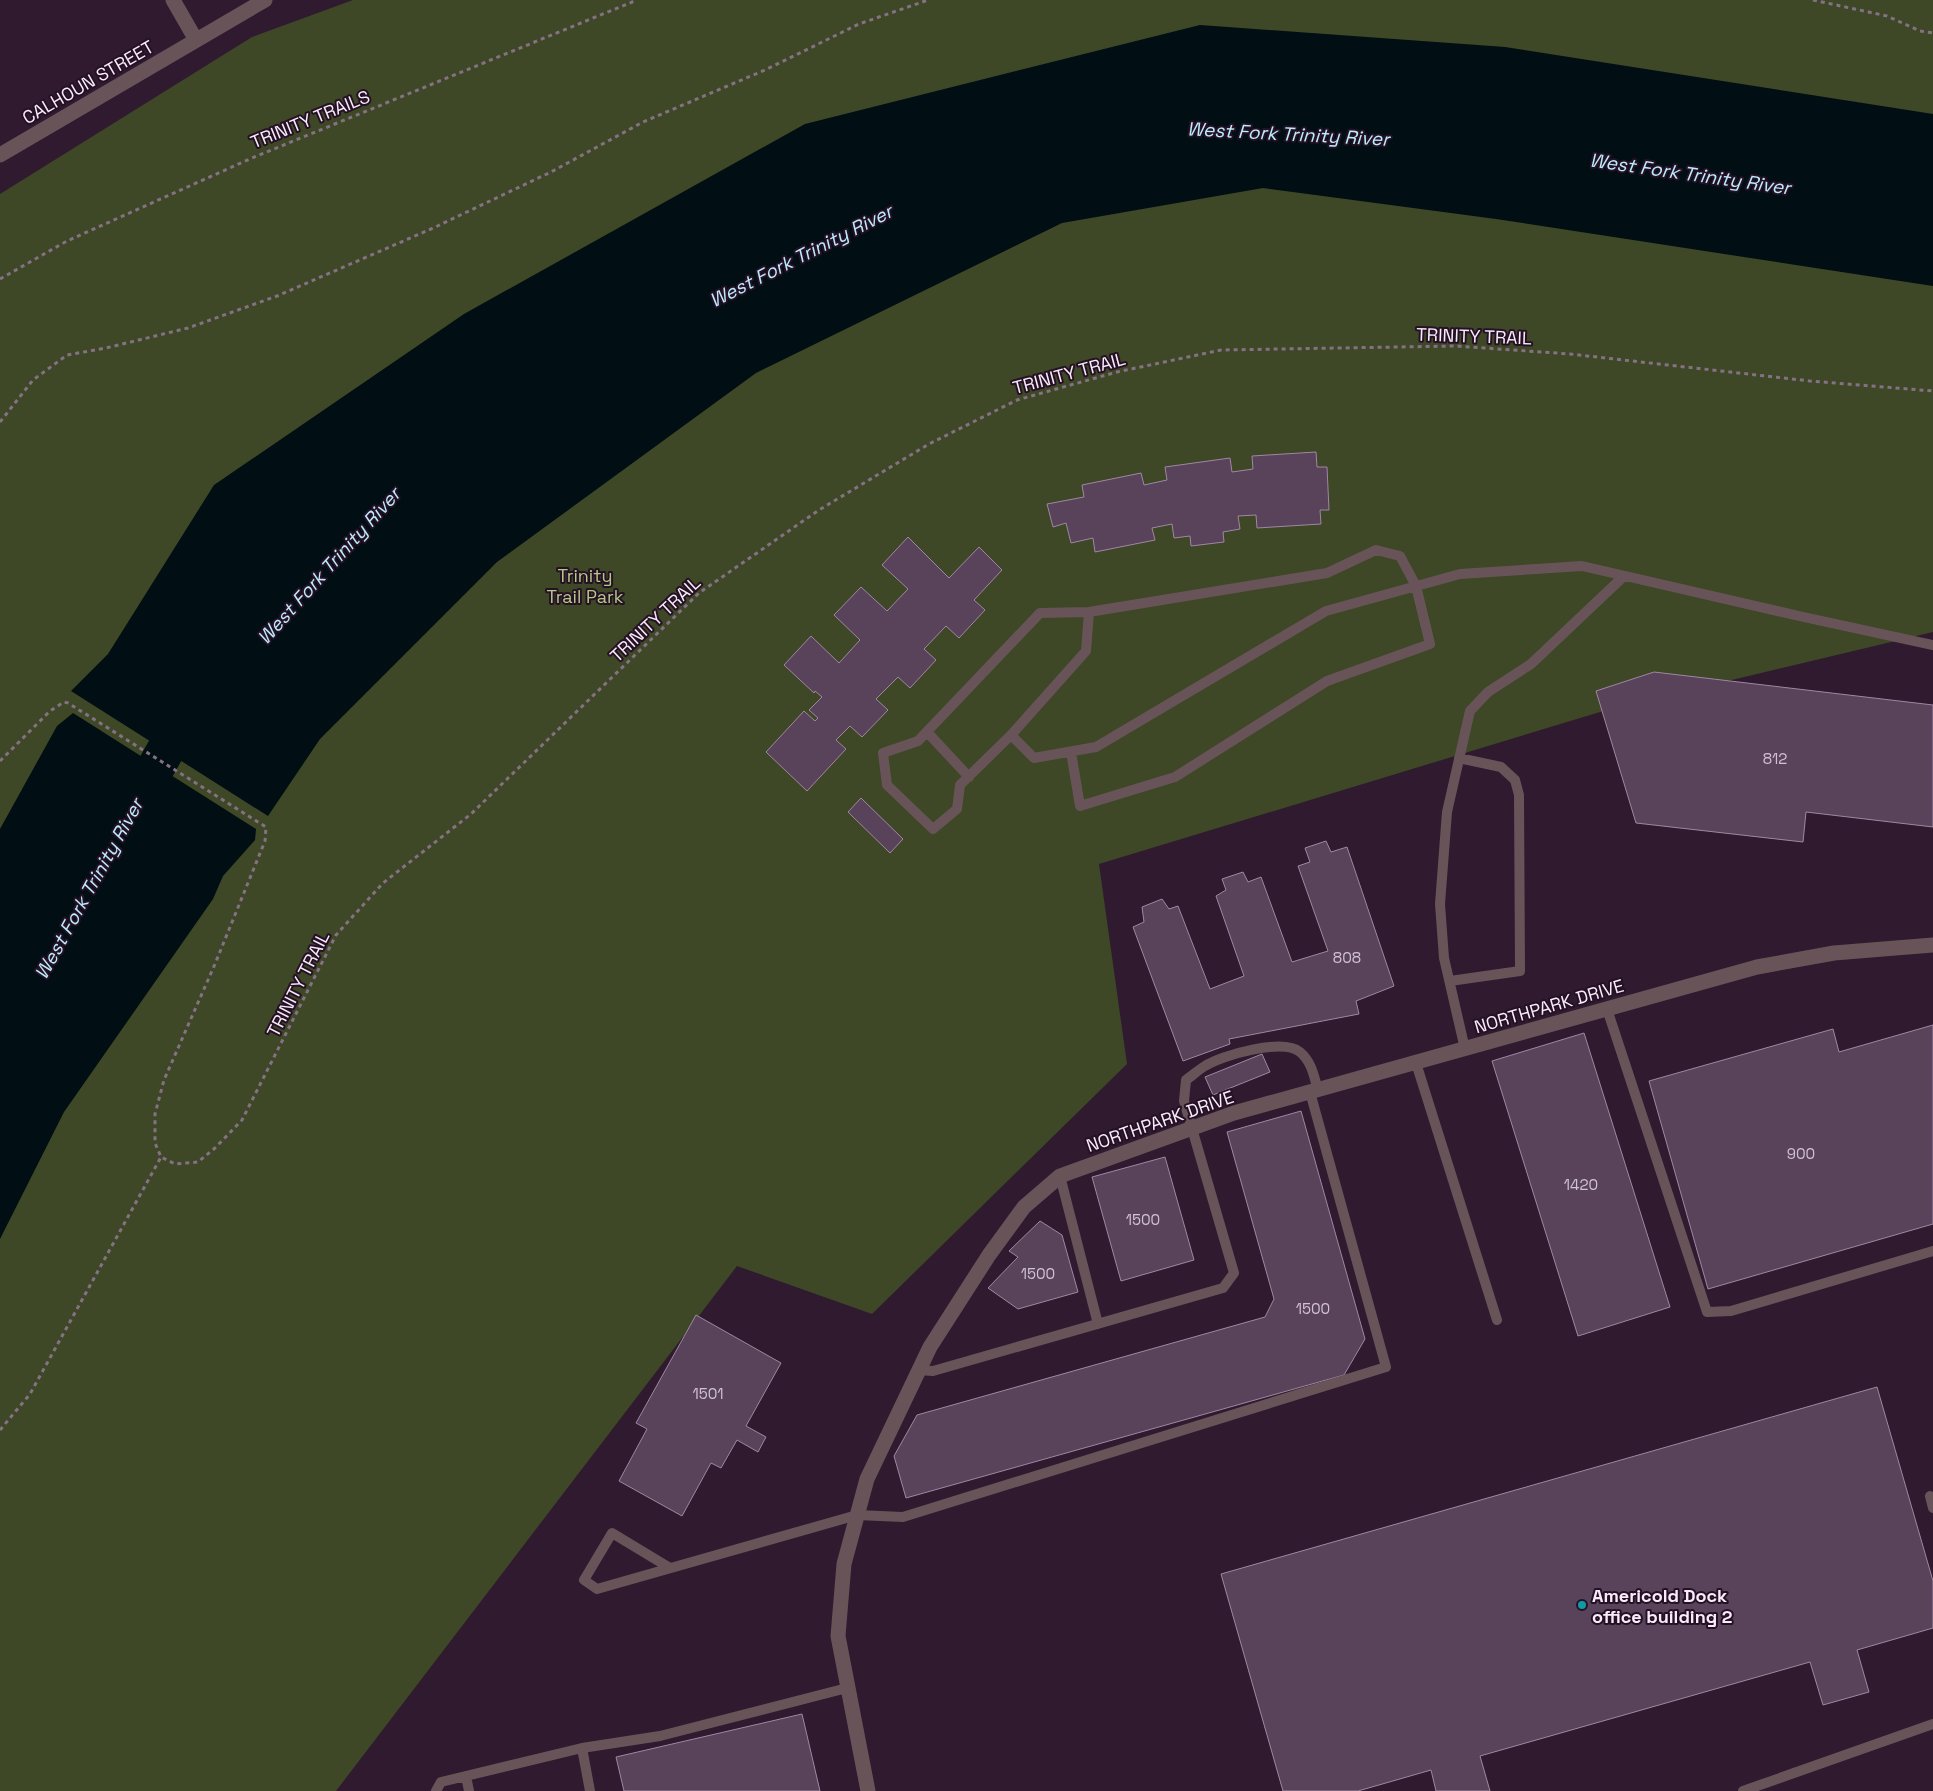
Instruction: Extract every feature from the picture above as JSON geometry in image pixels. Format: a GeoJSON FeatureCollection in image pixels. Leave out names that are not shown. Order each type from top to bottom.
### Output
{"type":"FeatureCollection","features":[{"type":"Feature","properties":{"kind":"street"},"geometry":{"type":"LineString","coordinates":[[172,0],[196,40]]}},
{"type":"Feature","properties":{"kind":"street","name":"CALHOUN STREET"},"geometry":{"type":"LineString","coordinates":[[0,155],[265,0]]}},
{"type":"Feature","properties":{"kind":"street","name":"NORTHPARK DRIVE"},"geometry":{"type":"LineString","coordinates":[[868,1791],[838,1636],[844,1564],[867,1479],[930,1347],[989,1255],[1024,1207],[1060,1176],[1234,1113],[1757,968],[1834,953],[1933,945]]}},
{"type":"Feature","properties":{"kind":"lane"},"geometry":{"type":"LineString","coordinates":[[1071,752],[1080,806],[1175,777],[1327,681],[1430,644],[1416,586],[1400,556],[1376,550],[1327,573],[1089,612],[1040,613],[918,741],[883,753],[887,785],[933,829],[957,809],[960,785],[1011,735],[1086,651],[1089,612]]}},
{"type":"Feature","properties":{"kind":"lane"},"geometry":{"type":"LineString","coordinates":[[1011,735],[1034,758],[1096,748],[1326,611],[1460,574],[1582,566],[1933,645]]}},
{"type":"Feature","properties":{"kind":"lane"},"geometry":{"type":"LineString","coordinates":[[1465,1049],[1444,958],[1440,904],[1447,812],[1470,711],[1488,692],[1532,664],[1624,576]]}},
{"type":"Feature","properties":{"kind":"lane"},"geometry":{"type":"LineString","coordinates":[[927,732],[969,777]]}},
{"type":"Feature","properties":{"kind":"lane"},"geometry":{"type":"LineString","coordinates":[[1450,981],[1520,971],[1519,795],[1515,780],[1501,767],[1459,758]]}},
{"type":"Feature","properties":{"kind":"lane"},"geometry":{"type":"LineString","coordinates":[[1606,1010],[1707,1312],[1731,1311],[1933,1251]]}},
{"type":"Feature","properties":{"kind":"lane"},"geometry":{"type":"LineString","coordinates":[[670,1568],[612,1533],[584,1580],[597,1589],[857,1515],[903,1517],[1386,1367],[1314,1091],[1310,1063],[1299,1051],[1284,1047],[1248,1050],[1206,1065],[1186,1080],[1184,1101],[1234,1273],[1223,1288],[933,1371],[919,1370]]}},
{"type":"Feature","properties":{"kind":"lane"},"geometry":{"type":"LineString","coordinates":[[1416,1062],[1497,1320]]}},
{"type":"Feature","properties":{"kind":"lane"},"geometry":{"type":"LineString","coordinates":[[1060,1176],[1098,1324]]}},
{"type":"Feature","properties":{"kind":"lane"},"geometry":{"type":"LineString","coordinates":[[1930,1496],[1933,1508]]}},
{"type":"Feature","properties":{"kind":"lane"},"geometry":{"type":"LineString","coordinates":[[436,1791],[441,1782],[582,1748],[660,1736],[847,1688]]}},
{"type":"Feature","properties":{"kind":"lane"},"geometry":{"type":"LineString","coordinates":[[1743,1791],[1933,1724]]}},
{"type":"Feature","properties":{"kind":"lane"},"geometry":{"type":"LineString","coordinates":[[582,1748],[590,1791]]}},
{"type":"Feature","properties":{"kind":"lane"},"geometry":{"type":"LineString","coordinates":[[466,1776],[469,1791]]}},
{"type":"Feature","properties":{"kind":"path","name":"TRINITY TRAILS"},"geometry":{"type":"LineString","coordinates":[[0,279],[67,242],[252,158],[637,0]]}},
{"type":"Feature","properties":{"kind":"path"},"geometry":{"type":"LineString","coordinates":[[0,422],[33,380],[66,354],[106,348],[188,328],[277,296],[430,230],[551,172],[644,122],[764,70],[859,24],[928,0]]}},
{"type":"Feature","properties":{"kind":"path"},"geometry":{"type":"LineString","coordinates":[[1812,0],[1887,16],[1920,31],[1933,33]]}},
{"type":"Feature","properties":{"kind":"path","name":"TRINITY TRAIL"},"geometry":{"type":"LineString","coordinates":[[161,1157],[174,1164],[198,1162],[215,1148],[242,1120],[336,935],[383,883],[471,814],[699,593],[819,510],[929,444],[1017,400],[1117,372],[1221,350],[1456,346],[1570,354],[1810,381],[1933,392]]}},
{"type":"Feature","properties":{"kind":"path"},"geometry":{"type":"LineString","coordinates":[[0,761],[50,711],[64,702],[266,826],[265,841],[215,964],[164,1080],[155,1114],[155,1142],[161,1157],[30,1394],[0,1430]]}},
{"type":"Feature","properties":{"kind":"green space","name":"Trinity Trail Park"},"geometry":{"type":"Polygon","coordinates":[[[353,0],[1933,0],[1933,632],[1610,709],[1099,864],[1127,1064],[872,1314],[737,1266],[336,1791],[0,1791],[0,194],[252,37],[353,0]]]}},
{"type":"Feature","properties":{"kind":"water"},"geometry":{"type":"Polygon","coordinates":[[[1200,25],[1505,47],[1933,114],[1933,286],[1496,219],[1263,188],[1062,223],[756,373],[497,562],[320,739],[268,816],[71,691],[108,654],[214,485],[464,314],[805,124],[1200,25]]]}},
{"type":"Feature","properties":{"kind":"water"},"geometry":{"type":"Polygon","coordinates":[[[73,713],[256,829],[255,840],[223,876],[213,899],[64,1112],[0,1239],[0,829],[57,726],[73,713]]]}},
{"type":"Feature","properties":{"kind":"building"},"geometry":{"type":"Polygon","coordinates":[[[1316,452],[1317,467],[1327,467],[1329,510],[1320,510],[1321,524],[1257,528],[1256,515],[1238,516],[1240,529],[1223,532],[1224,542],[1191,546],[1190,536],[1174,538],[1172,524],[1152,528],[1155,540],[1095,552],[1093,538],[1071,543],[1066,523],[1053,527],[1047,504],[1084,497],[1082,485],[1141,473],[1144,485],[1167,480],[1165,467],[1230,458],[1232,472],[1253,469],[1252,456],[1316,452]]]}},
{"type":"Feature","properties":{"kind":"building"},"geometry":{"type":"Polygon","coordinates":[[[908,537],[949,578],[979,547],[1002,570],[974,600],[985,610],[959,638],[946,626],[924,649],[936,660],[910,688],[898,677],[876,699],[888,710],[862,737],[850,726],[836,740],[846,749],[807,791],[766,752],[804,711],[815,721],[818,718],[809,710],[822,697],[815,691],[814,693],[784,665],[811,636],[839,663],[860,640],[834,615],[861,587],[887,611],[908,589],[882,565],[908,537]]]}},
{"type":"Feature","properties":{"kind":"building"},"geometry":{"type":"Polygon","coordinates":[[[1654,672],[1933,705],[1933,827],[1806,812],[1803,842],[1636,823],[1596,691],[1654,672]]]}},
{"type":"Feature","properties":{"kind":"building"},"geometry":{"type":"Polygon","coordinates":[[[861,798],[903,839],[890,853],[848,812],[861,798]]]}},
{"type":"Feature","properties":{"kind":"building"},"geometry":{"type":"Polygon","coordinates":[[[1326,841],[1331,852],[1347,847],[1394,986],[1356,1001],[1359,1014],[1229,1039],[1230,1044],[1183,1061],[1133,927],[1144,922],[1142,907],[1162,899],[1169,909],[1178,906],[1210,989],[1244,976],[1216,896],[1226,890],[1222,879],[1243,872],[1248,882],[1261,877],[1292,962],[1328,951],[1298,866],[1310,862],[1305,848],[1326,841]]]}},
{"type":"Feature","properties":{"kind":"building"},"geometry":{"type":"Polygon","coordinates":[[[1933,1025],[1933,1224],[1708,1289],[1649,1081],[1833,1029],[1839,1052],[1933,1025]]]}},
{"type":"Feature","properties":{"kind":"building"},"geometry":{"type":"Polygon","coordinates":[[[1584,1033],[1670,1307],[1578,1336],[1492,1061],[1584,1033]]]}},
{"type":"Feature","properties":{"kind":"building"},"geometry":{"type":"Polygon","coordinates":[[[1262,1054],[1270,1072],[1213,1095],[1205,1077],[1262,1054]]]}},
{"type":"Feature","properties":{"kind":"building"},"geometry":{"type":"Polygon","coordinates":[[[1301,1111],[1365,1339],[1344,1375],[906,1498],[894,1456],[917,1415],[1265,1317],[1274,1299],[1227,1132],[1301,1111]]]}},
{"type":"Feature","properties":{"kind":"building"},"geometry":{"type":"Polygon","coordinates":[[[1165,1157],[1194,1260],[1121,1281],[1092,1177],[1165,1157]]]}},
{"type":"Feature","properties":{"kind":"building"},"geometry":{"type":"Polygon","coordinates":[[[1040,1221],[1062,1235],[1078,1292],[1018,1309],[988,1288],[1018,1257],[1009,1251],[1040,1221]]]}},
{"type":"Feature","properties":{"kind":"building"},"geometry":{"type":"Polygon","coordinates":[[[696,1315],[781,1363],[746,1426],[766,1437],[758,1452],[737,1440],[721,1468],[711,1463],[682,1516],[619,1481],[647,1429],[636,1423],[696,1315]]]}},
{"type":"Feature","properties":{"kind":"building","name":"Americold Dock office building 2"},"geometry":{"type":"Polygon","coordinates":[[[1877,1387],[1933,1581],[1933,1628],[1857,1650],[1869,1692],[1823,1705],[1810,1662],[1480,1756],[1490,1791],[1436,1791],[1431,1770],[1358,1791],[1283,1791],[1221,1574],[1877,1387]]]}},
{"type":"Feature","properties":{"kind":"building"},"geometry":{"type":"Polygon","coordinates":[[[802,1714],[820,1791],[624,1791],[616,1757],[802,1714]]]}},
{"type":"Feature","properties":{"kind":"waterway","name":"West Fork Trinity River"},"geometry":{"type":"LineString","coordinates":[[132,810],[165,751],[198,713]]}},
{"type":"Feature","properties":{"kind":"place","name":"Americold Dock office building 2"},"geometry":{"type":"Point","coordinates":[1582,1605]}}]}
